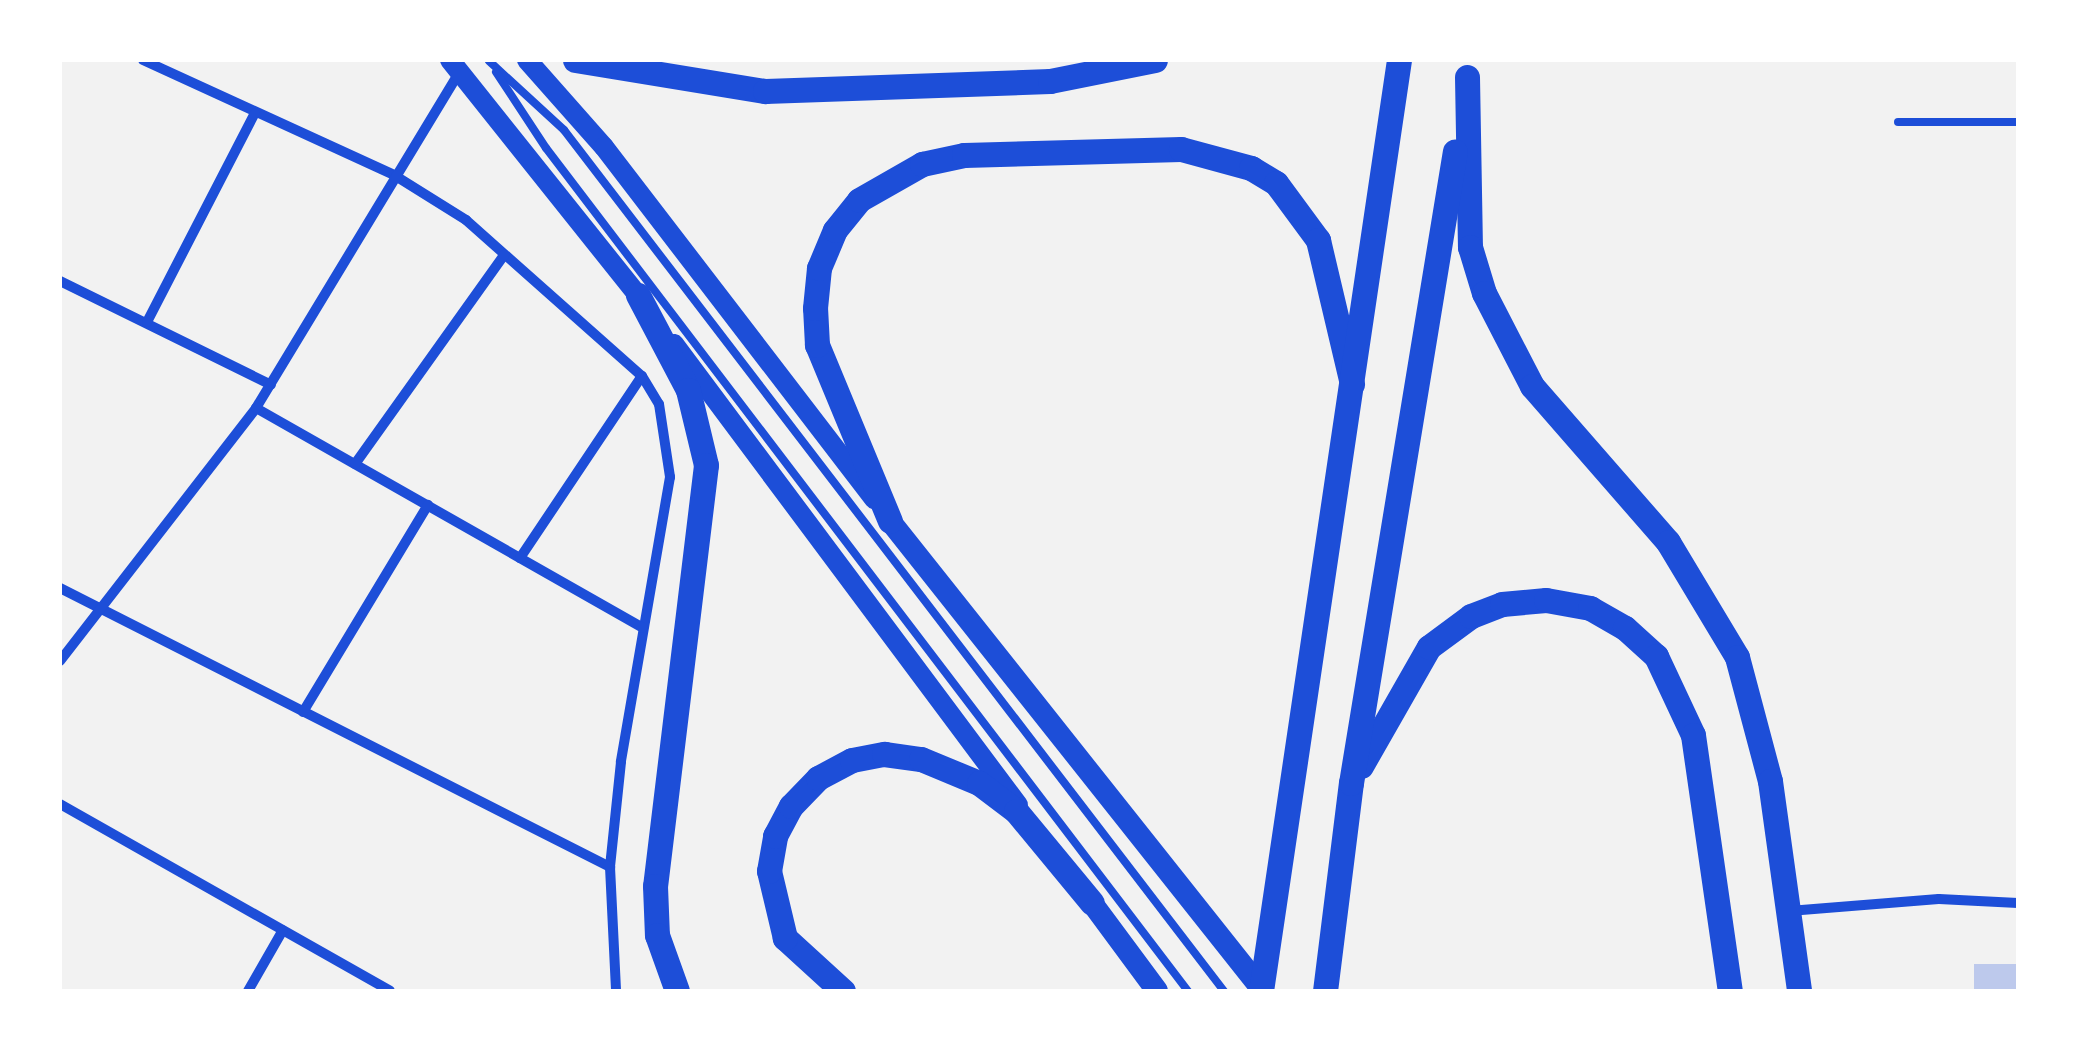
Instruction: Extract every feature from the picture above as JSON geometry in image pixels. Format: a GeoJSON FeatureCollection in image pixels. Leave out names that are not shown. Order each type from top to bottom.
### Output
{"type":"FeatureCollection","features":[{"type":"Feature","properties":{"kind":"highway"},"geometry":{"type":"LineString","coordinates":[[575,60],[765,91],[1050,80],[1156,60]]}},
{"type":"Feature","properties":{"kind":"highway"},"geometry":{"type":"LineString","coordinates":[[1262,991],[1399,60]]}},
{"type":"Feature","properties":{"kind":"highway"},"geometry":{"type":"LineString","coordinates":[[1326,991],[1351,783],[1468,68]]}},
{"type":"Feature","properties":{"kind":"highway"},"geometry":{"type":"LineString","coordinates":[[1468,68],[1470,247],[1484,293],[1532,386],[1668,542],[1737,657],[1757,712],[1799,991]]}},
{"type":"Feature","properties":{"kind":"highway"},"geometry":{"type":"LineString","coordinates":[[890,521],[817,346],[814,308],[819,268],[835,230],[858,200],[922,164],[964,155],[1180,149],[1252,168],[1276,183],[1318,240],[1352,384]]}},
{"type":"Feature","properties":{"kind":"highway"},"geometry":{"type":"LineString","coordinates":[[638,295],[688,390],[706,465],[654,886],[657,935],[677,991]]}},
{"type":"Feature","properties":{"kind":"highway"},"geometry":{"type":"LineString","coordinates":[[1351,783],[1429,647],[1471,616],[1502,604],[1546,600],[1590,608],[1625,628],[1656,656],[1682,700],[1699,770],[1730,991]]}},
{"type":"Feature","properties":{"kind":"highway"},"geometry":{"type":"LineString","coordinates":[[843,991],[785,938],[769,871],[775,836],[791,806],[818,778],[852,760],[884,754],[921,759],[979,783],[1016,812],[1092,903]]}},
{"type":"Feature","properties":{"kind":"main road"},"geometry":{"type":"LineString","coordinates":[[528,60],[604,146],[890,521],[1178,877],[1262,991]]}},
{"type":"Feature","properties":{"kind":"main road"},"geometry":{"type":"LineString","coordinates":[[455,66],[638,295],[1152,984]]}},
{"type":"Feature","properties":{"kind":"street"},"geometry":{"type":"LineString","coordinates":[[143,60],[394,175],[466,220],[642,376],[659,404],[670,477],[643,628],[610,867],[616,991]]}},
{"type":"Feature","properties":{"kind":"street"},"geometry":{"type":"LineString","coordinates":[[60,660],[104,611],[272,385],[455,66]]}},
{"type":"Feature","properties":{"kind":"street"},"geometry":{"type":"LineString","coordinates":[[147,322],[255,113]]}},
{"type":"Feature","properties":{"kind":"street"},"geometry":{"type":"LineString","coordinates":[[354,464],[504,255]]}},
{"type":"Feature","properties":{"kind":"street"},"geometry":{"type":"LineString","coordinates":[[60,281],[272,385]]}},
{"type":"Feature","properties":{"kind":"street"},"geometry":{"type":"LineString","coordinates":[[520,558],[642,376]]}},
{"type":"Feature","properties":{"kind":"street"},"geometry":{"type":"LineString","coordinates":[[256,408],[643,628]]}},
{"type":"Feature","properties":{"kind":"street"},"geometry":{"type":"LineString","coordinates":[[303,712],[428,505]]}},
{"type":"Feature","properties":{"kind":"street"},"geometry":{"type":"LineString","coordinates":[[60,588],[610,867]]}},
{"type":"Feature","properties":{"kind":"street"},"geometry":{"type":"LineString","coordinates":[[60,804],[390,991]]}},
{"type":"Feature","properties":{"kind":"street"},"geometry":{"type":"LineString","coordinates":[[1788,911],[1939,899],[2018,903]]}},
{"type":"Feature","properties":{"kind":"street"},"geometry":{"type":"LineString","coordinates":[[248,991],[283,930]]}},
{"type":"Feature","properties":{"kind":"lane"},"geometry":{"type":"LineString","coordinates":[[488,60],[564,130],[1224,991]]}},
{"type":"Feature","properties":{"kind":"lane"},"geometry":{"type":"LineString","coordinates":[[488,60],[546,148],[1188,991]]}},
{"type":"Feature","properties":{"kind":"lane"},"geometry":{"type":"LineString","coordinates":[[1898,122],[2018,122]]}},
{"type":"Feature","properties":{"kind":"building"},"geometry":{"type":"Polygon","coordinates":[[[1974,964],[2016,964],[2016,991],[1974,991],[1974,964]]]}}]}
